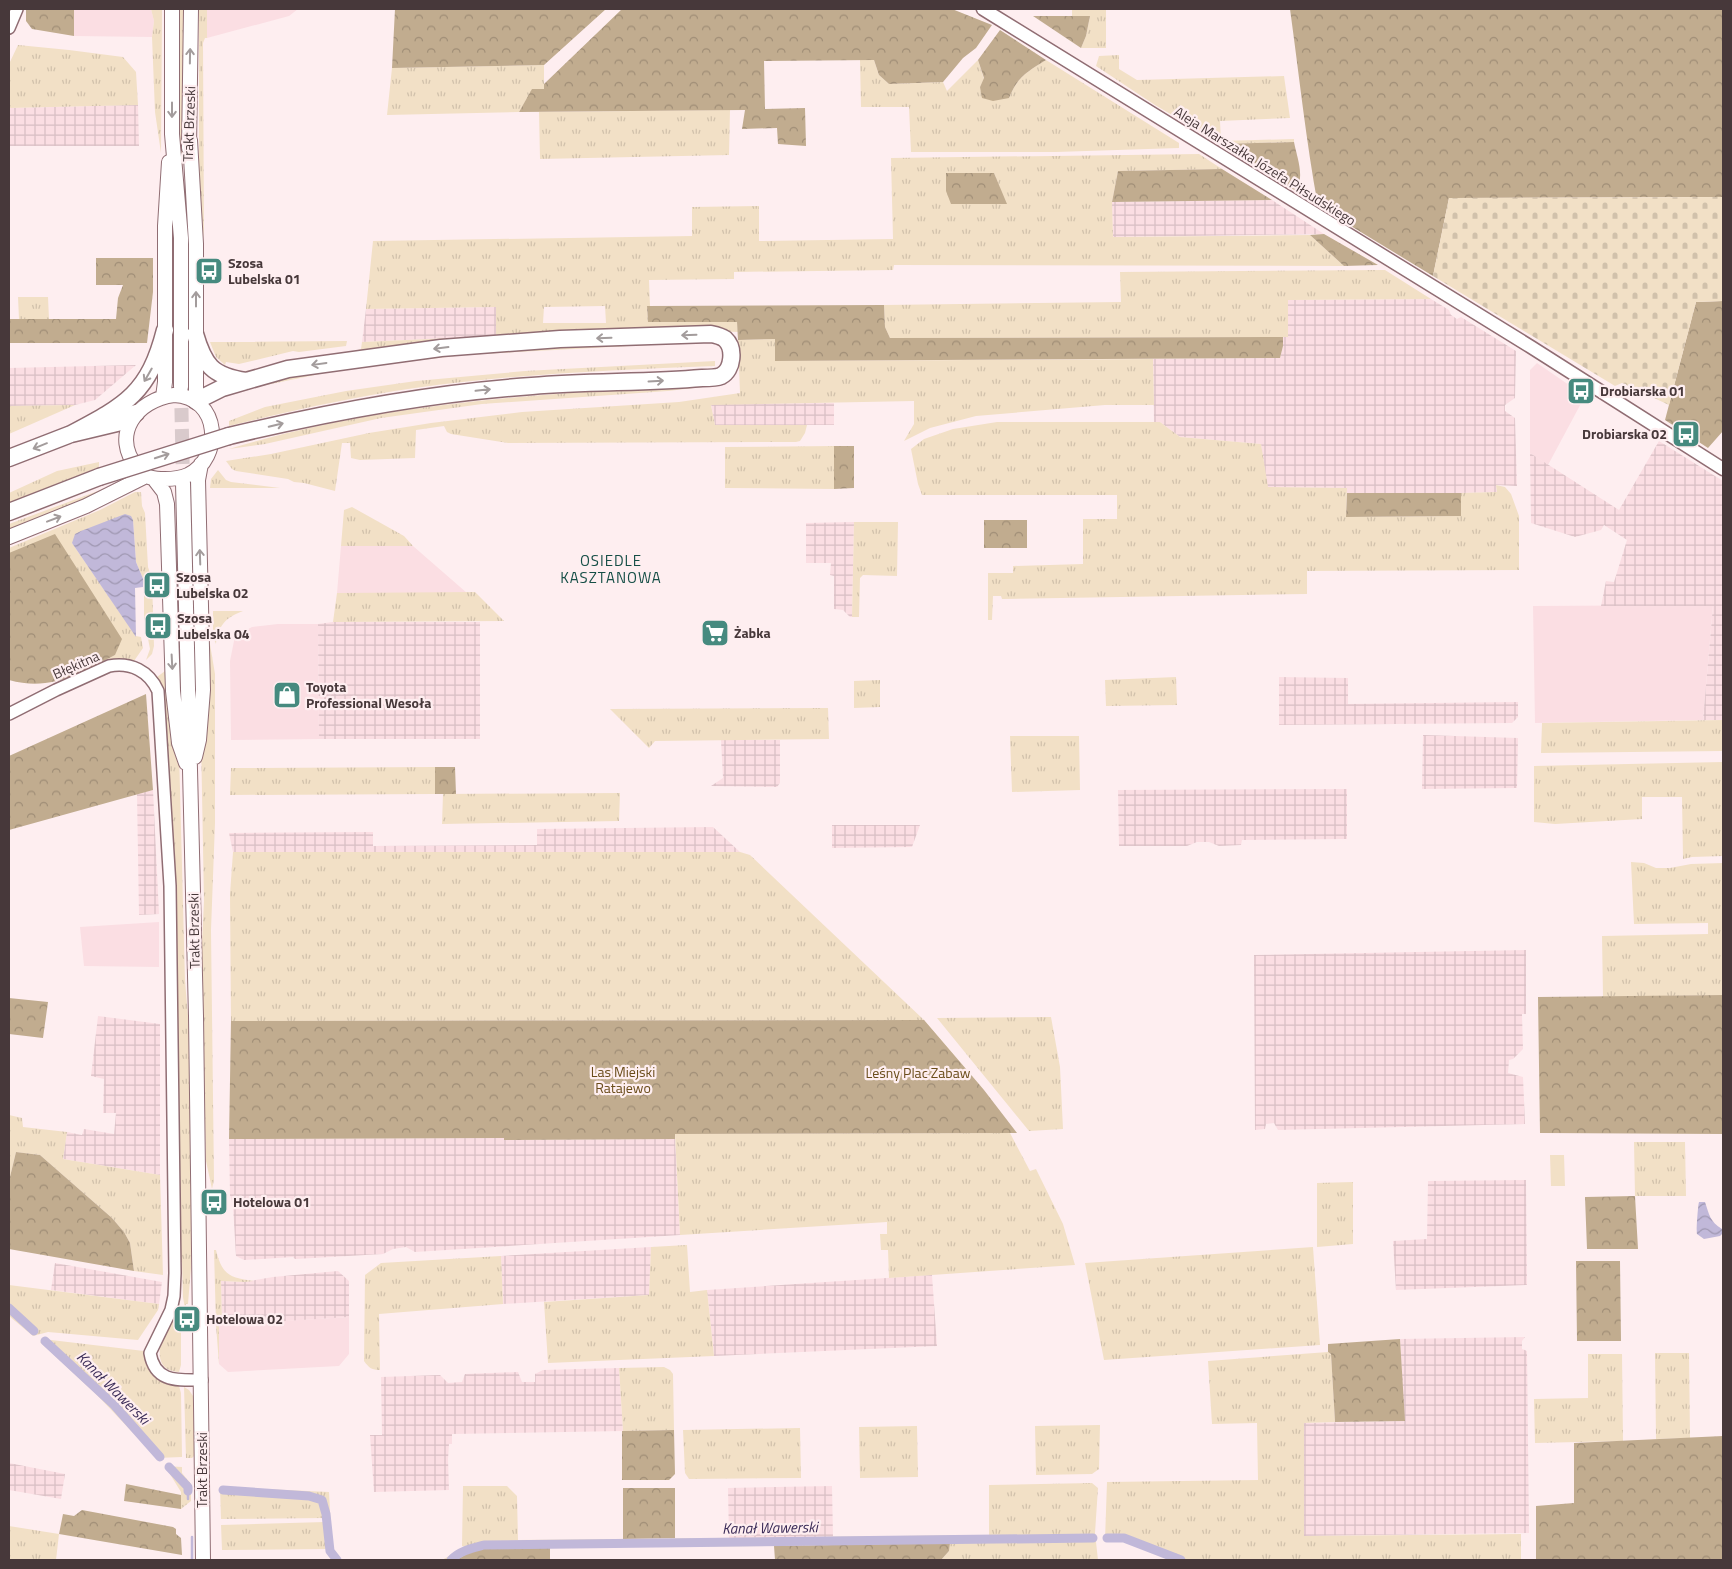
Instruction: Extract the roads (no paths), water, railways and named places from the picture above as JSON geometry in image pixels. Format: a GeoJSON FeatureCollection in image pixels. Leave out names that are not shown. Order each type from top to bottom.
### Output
{"type":"FeatureCollection","features":[{"type":"Feature","properties":{"kind":"highway"},"geometry":{"type":"LineString","coordinates":[[72,434],[112,412],[135,393],[155,362],[165,330]]}},
{"type":"Feature","properties":{"kind":"highway"},"geometry":{"type":"LineString","coordinates":[[196,334],[203,358],[208,366],[226,377],[246,381]]}},
{"type":"Feature","properties":{"kind":"highway"},"geometry":{"type":"LineString","coordinates":[[9,512],[99,477],[228,436],[400,400],[542,385],[663,381],[720,376],[728,370],[731,353],[728,343],[718,336],[699,334],[560,339],[471,345],[297,368],[246,381],[215,391],[196,400]]}},
{"type":"Feature","properties":{"kind":"highway"},"geometry":{"type":"LineString","coordinates":[[9,458],[72,434],[117,423],[136,413]]}},
{"type":"Feature","properties":{"kind":"main road","name":"Trakt Brzeski"},"geometry":{"type":"LineString","coordinates":[[172,9],[172,134],[181,238],[181,387]]}},
{"type":"Feature","properties":{"kind":"main road","name":"Trakt Brzeski"},"geometry":{"type":"LineString","coordinates":[[181,238],[190,140],[191,9]]}},
{"type":"Feature","properties":{"kind":"main road","name":"Aleja Marszałka Józefa Piłsudskiego"},"geometry":{"type":"LineString","coordinates":[[983,9],[1723,469]]}},
{"type":"Feature","properties":{"kind":"main road"},"geometry":{"type":"LineString","coordinates":[[163,397],[166,382],[166,178],[172,134]]}},
{"type":"Feature","properties":{"kind":"main road"},"geometry":{"type":"LineString","coordinates":[[190,140],[196,244],[196,400]]}},
{"type":"Feature","properties":{"kind":"main road"},"geometry":{"type":"LineString","coordinates":[[182,396],[196,400],[208,415],[212,432],[208,451],[201,464],[198,480],[203,690],[200,740],[191,775],[179,743],[173,691],[167,504],[164,492],[150,478],[138,470],[128,449],[127,441],[129,427],[136,413],[147,403],[163,397],[182,396]]}},
{"type":"Feature","properties":{"kind":"main road"},"geometry":{"type":"LineString","coordinates":[[9,537],[150,478],[180,478],[188,475],[201,464]]}},
{"type":"Feature","properties":{"kind":"main road","name":"Trakt Brzeski"},"geometry":{"type":"LineString","coordinates":[[182,483],[191,775],[202,1380],[203,1560]]}},
{"type":"Feature","properties":{"kind":"street"},"geometry":{"type":"LineString","coordinates":[[9,28],[17,9]]}},
{"type":"Feature","properties":{"kind":"street","name":"Błękitna"},"geometry":{"type":"LineString","coordinates":[[9,714],[109,666],[121,665],[138,669],[155,684],[158,691],[160,711]]}},
{"type":"Feature","properties":{"kind":"street","name":"Trakt Brzeski"},"geometry":{"type":"LineString","coordinates":[[160,711],[170,886],[174,1296],[171,1310],[150,1353],[153,1364],[163,1376],[176,1380],[202,1380]]}},
{"type":"Feature","properties":{"kind":"water"},"geometry":{"type":"Polygon","coordinates":[[[125,514],[131,516],[133,520],[136,562],[144,581],[143,587],[135,588],[136,637],[72,543],[75,534],[125,514]]]}},
{"type":"Feature","properties":{"kind":"water"},"geometry":{"type":"Polygon","coordinates":[[[1699,1202],[1705,1202],[1712,1221],[1722,1229],[1720,1236],[1704,1239],[1697,1234],[1699,1202]]]}},
{"type":"Feature","properties":{"kind":"waterway","name":"Kanał Wawerski"},"geometry":{"type":"LineString","coordinates":[[9,1308],[34,1331]]}},
{"type":"Feature","properties":{"kind":"waterway","name":"Kanał Wawerski"},"geometry":{"type":"LineString","coordinates":[[45,1341],[114,1405],[160,1457]]}},
{"type":"Feature","properties":{"kind":"waterway","name":"Kanał Wawerski"},"geometry":{"type":"LineString","coordinates":[[169,1467],[188,1487],[188,1491]]}},
{"type":"Feature","properties":{"kind":"waterway","name":"Kanał Wawerski"},"geometry":{"type":"LineString","coordinates":[[223,1490],[309,1496],[322,1500],[326,1514],[330,1551],[337,1560]]}},
{"type":"Feature","properties":{"kind":"waterway"},"geometry":{"type":"LineString","coordinates":[[188,1491],[188,1499]]}},
{"type":"Feature","properties":{"kind":"waterway"},"geometry":{"type":"LineString","coordinates":[[192,1537],[192,1560]]}},
{"type":"Feature","properties":{"kind":"waterway","name":"Kanał Wawerski"},"geometry":{"type":"LineString","coordinates":[[451,1560],[462,1552],[484,1545],[1093,1538]]}},
{"type":"Feature","properties":{"kind":"waterway","name":"Kanał Wawerski"},"geometry":{"type":"LineString","coordinates":[[1107,1538],[1124,1538],[1181,1560]]}},
{"type":"Feature","properties":{"kind":"tunnel"},"geometry":{"type":"LineString","coordinates":[[181,387],[183,483]]}},
{"type":"Feature","properties":{"kind":"place","name":"Szosa Lubelska 01"},"geometry":{"type":"Point","coordinates":[209,271]}},
{"type":"Feature","properties":{"kind":"place","name":"Drobiarska 01"},"geometry":{"type":"Point","coordinates":[1581,391]}},
{"type":"Feature","properties":{"kind":"place","name":"Drobiarska 02"},"geometry":{"type":"Point","coordinates":[1686,434]}},
{"type":"Feature","properties":{"kind":"place","name":"Szosa Lubelska 02"},"geometry":{"type":"Point","coordinates":[157,585]}},
{"type":"Feature","properties":{"kind":"place","name":"Szosa Lubelska 04"},"geometry":{"type":"Point","coordinates":[158,626]}},
{"type":"Feature","properties":{"kind":"place","name":"Żabka"},"geometry":{"type":"Point","coordinates":[715,633]}},
{"type":"Feature","properties":{"kind":"place","name":"Toyota Professional Wesoła"},"geometry":{"type":"Point","coordinates":[287,695]}},
{"type":"Feature","properties":{"kind":"place","name":"Hotelowa 01"},"geometry":{"type":"Point","coordinates":[214,1202]}},
{"type":"Feature","properties":{"kind":"place","name":"Hotelowa 02"},"geometry":{"type":"Point","coordinates":[187,1319]}},
{"type":"Feature","properties":{"kind":"district","name":"OSIEDLE KASZTANOWA"},"geometry":{"type":"Point","coordinates":[611,570]}},
{"type":"Feature","properties":{"kind":"park label","name":"Leśny Plac Zabaw"},"geometry":{"type":"Point","coordinates":[918,1073]}},
{"type":"Feature","properties":{"kind":"park label","name":"Las Miejski Ratajewo"},"geometry":{"type":"Point","coordinates":[623,1080]}}]}
